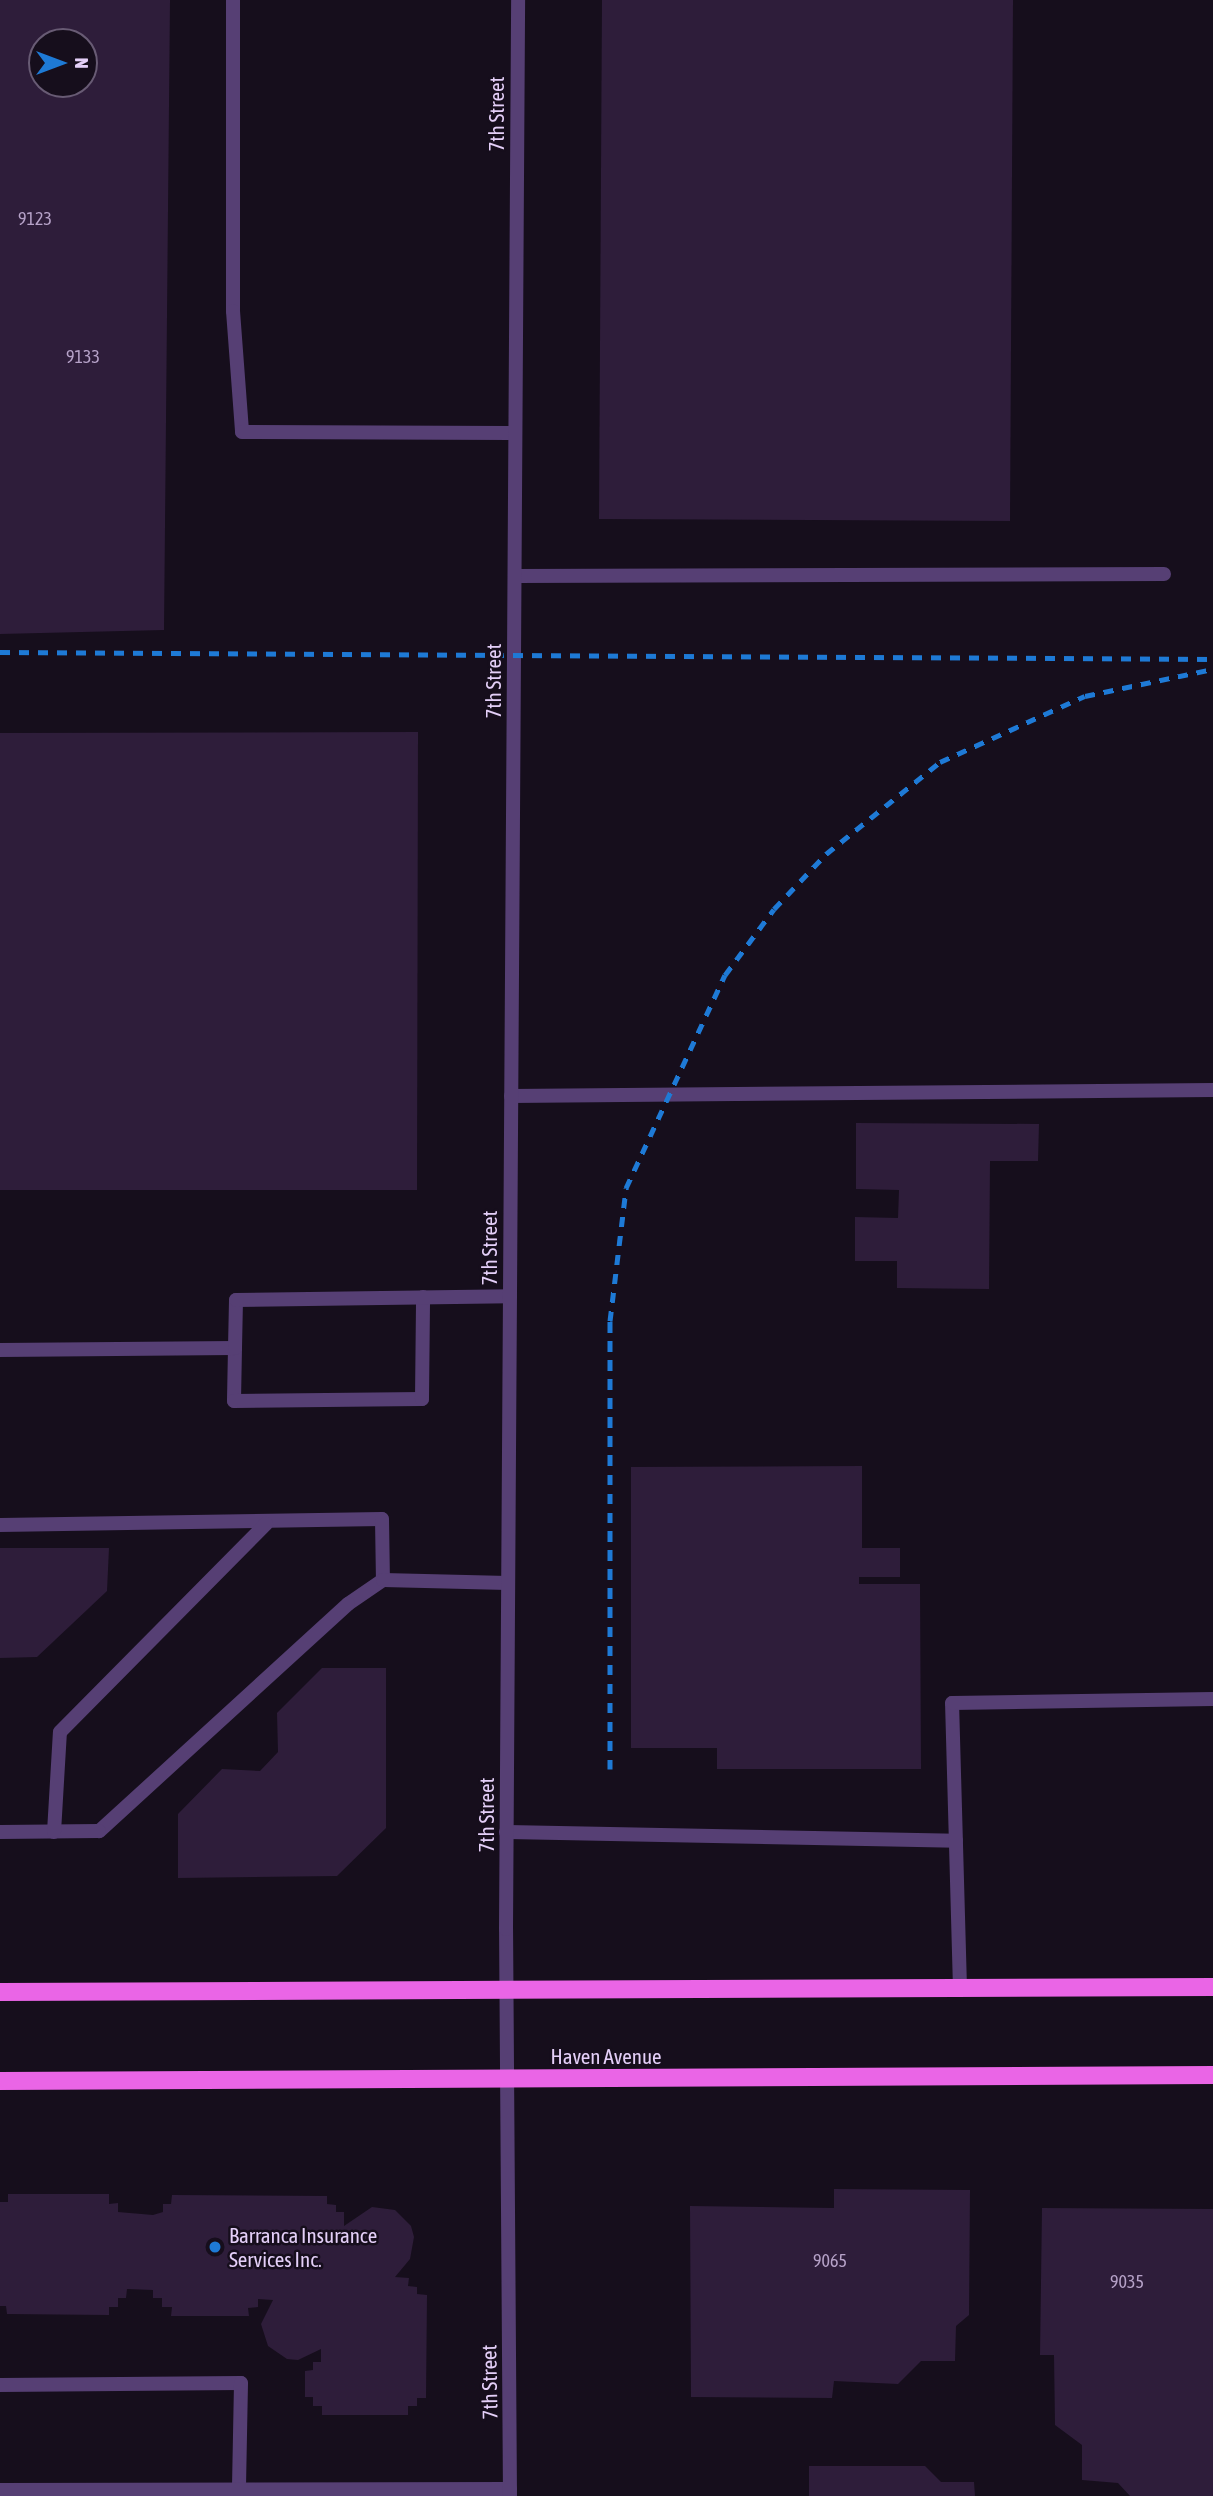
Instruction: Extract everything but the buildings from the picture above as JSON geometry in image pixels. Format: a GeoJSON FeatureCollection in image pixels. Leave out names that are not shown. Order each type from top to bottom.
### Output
{"type":"FeatureCollection","features":[{"type":"Feature","properties":{"kind":"main road"},"geometry":{"type":"LineString","coordinates":[[0,1992],[1213,1987]]}},
{"type":"Feature","properties":{"kind":"main road","name":"Haven Avenue"},"geometry":{"type":"LineString","coordinates":[[0,2081],[1213,2075]]}},
{"type":"Feature","properties":{"kind":"street"},"geometry":{"type":"LineString","coordinates":[[233,0],[233,311],[242,432],[515,433]]}},
{"type":"Feature","properties":{"kind":"street","name":"7th Street"},"geometry":{"type":"LineString","coordinates":[[510,2492],[506,1832],[518,0]]}},
{"type":"Feature","properties":{"kind":"street"},"geometry":{"type":"LineString","coordinates":[[514,576],[1164,574]]}},
{"type":"Feature","properties":{"kind":"street"},"geometry":{"type":"LineString","coordinates":[[512,1097],[1213,1090]]}},
{"type":"Feature","properties":{"kind":"street"},"geometry":{"type":"LineString","coordinates":[[423,1297],[422,1399],[234,1401],[236,1300],[423,1297],[510,1296]]}},
{"type":"Feature","properties":{"kind":"street"},"geometry":{"type":"LineString","coordinates":[[0,1350],[235,1348]]}},
{"type":"Feature","properties":{"kind":"street"},"geometry":{"type":"LineString","coordinates":[[0,1525],[266,1524],[382,1519],[383,1580]]}},
{"type":"Feature","properties":{"kind":"street"},"geometry":{"type":"LineString","coordinates":[[54,1832],[60,1732],[266,1524]]}},
{"type":"Feature","properties":{"kind":"street"},"geometry":{"type":"LineString","coordinates":[[0,1832],[99,1831],[348,1604],[383,1580],[508,1583]]}},
{"type":"Feature","properties":{"kind":"street"},"geometry":{"type":"LineString","coordinates":[[960,1988],[953,1703],[1213,1699]]}},
{"type":"Feature","properties":{"kind":"street"},"geometry":{"type":"LineString","coordinates":[[506,1832],[956,1841]]}},
{"type":"Feature","properties":{"kind":"street"},"geometry":{"type":"LineString","coordinates":[[0,2385],[241,2383],[239,2489]]}},
{"type":"Feature","properties":{"kind":"street"},"geometry":{"type":"LineString","coordinates":[[0,2490],[510,2492]]}},
{"type":"Feature","properties":{"kind":"railway"},"geometry":{"type":"LineString","coordinates":[[0,652],[1213,659]]}},
{"type":"Feature","properties":{"kind":"railway"},"geometry":{"type":"LineString","coordinates":[[610,1769],[610,1321],[626,1188],[725,975],[774,909],[826,854],[940,762],[1085,696],[1213,669]]}},
{"type":"Feature","properties":{"kind":"place","name":"Barranca Insurance Services Inc."},"geometry":{"type":"Point","coordinates":[215,2247]}}]}
